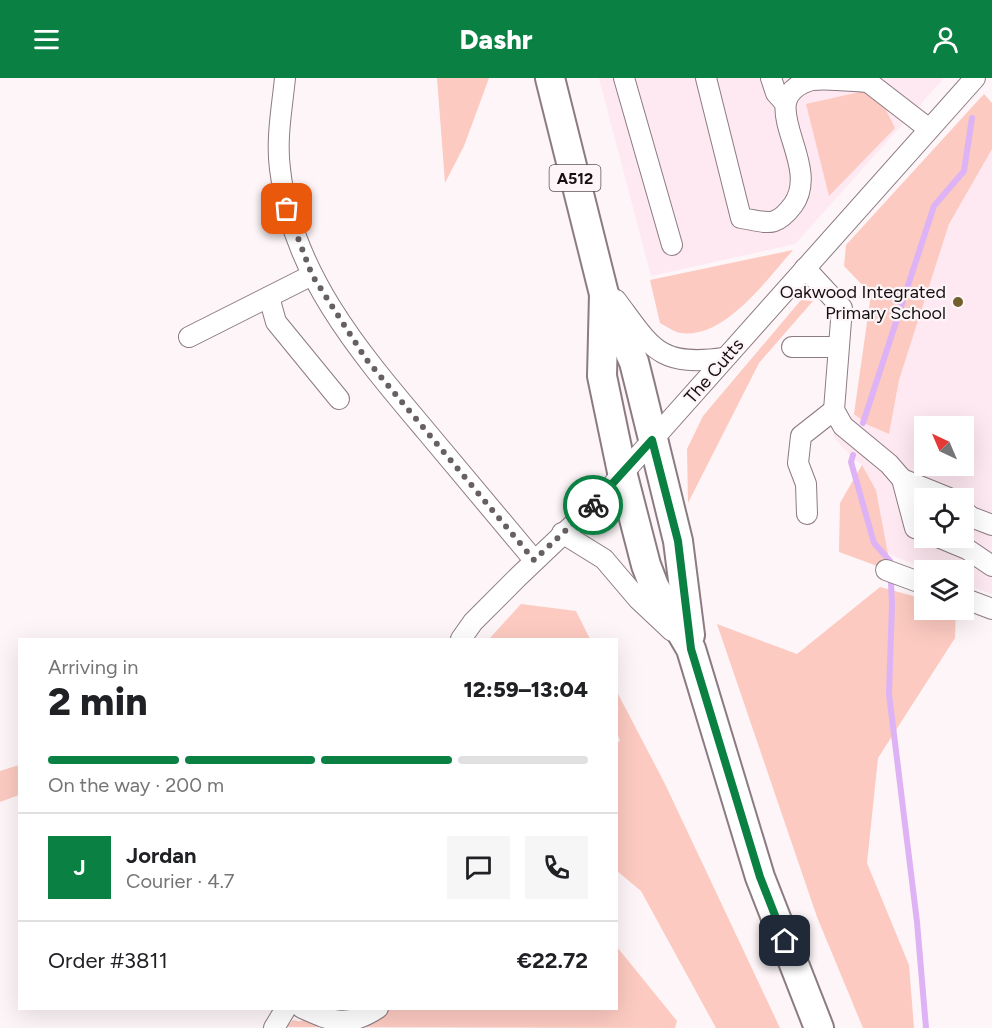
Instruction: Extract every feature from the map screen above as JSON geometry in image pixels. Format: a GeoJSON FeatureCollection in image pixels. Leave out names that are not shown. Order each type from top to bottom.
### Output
{"type":"FeatureCollection","features":[{"type":"Feature","properties":{"kind":"highway","name":"A512"},"geometry":{"type":"LineString","coordinates":[[550,78],[602,286],[634,362],[637,456],[646,565],[654,586],[691,649]]}},
{"type":"Feature","properties":{"kind":"highway","name":"A512"},"geometry":{"type":"LineString","coordinates":[[602,286],[601,367],[637,456],[678,541],[691,649],[760,877],[819,1028]]}},
{"type":"Feature","properties":{"kind":"street"},"geometry":{"type":"LineString","coordinates":[[285,78],[280,127],[280,168],[287,209],[312,275],[366,359],[534,560]]}},
{"type":"Feature","properties":{"kind":"street"},"geometry":{"type":"LineString","coordinates":[[624,78],[672,244]]}},
{"type":"Feature","properties":{"kind":"street"},"geometry":{"type":"LineString","coordinates":[[706,78],[741,218],[775,223],[783,218],[796,200],[802,174],[785,114],[784,102],[791,90],[812,80],[865,80],[929,129]]}},
{"type":"Feature","properties":{"kind":"street"},"geometry":{"type":"LineString","coordinates":[[771,78],[776,93],[784,102]]}},
{"type":"Feature","properties":{"kind":"street","name":"The Cutts"},"geometry":{"type":"LineString","coordinates":[[462,638],[473,622],[534,560],[598,500],[975,78]]}},
{"type":"Feature","properties":{"kind":"street"},"geometry":{"type":"LineString","coordinates":[[805,268],[842,308],[838,347],[839,418],[902,479],[914,524]]}},
{"type":"Feature","properties":{"kind":"street"},"geometry":{"type":"LineString","coordinates":[[189,337],[312,275]]}},
{"type":"Feature","properties":{"kind":"street"},"geometry":{"type":"LineString","coordinates":[[602,286],[646,342],[659,352],[681,360],[724,358]]}},
{"type":"Feature","properties":{"kind":"street"},"geometry":{"type":"LineString","coordinates":[[269,297],[276,322],[339,399]]}},
{"type":"Feature","properties":{"kind":"street"},"geometry":{"type":"LineString","coordinates":[[792,347],[838,347]]}},
{"type":"Feature","properties":{"kind":"street"},"geometry":{"type":"LineString","coordinates":[[807,514],[806,484],[798,463],[801,436],[839,418]]}},
{"type":"Feature","properties":{"kind":"street"},"geometry":{"type":"LineString","coordinates":[[902,479],[924,488]]}},
{"type":"Feature","properties":{"kind":"street"},"geometry":{"type":"LineString","coordinates":[[974,518],[992,525]]}},
{"type":"Feature","properties":{"kind":"street"},"geometry":{"type":"LineString","coordinates":[[562,533],[604,559],[638,599],[691,649]]}},
{"type":"Feature","properties":{"kind":"street"},"geometry":{"type":"LineString","coordinates":[[965,548],[992,566]]}},
{"type":"Feature","properties":{"kind":"street"},"geometry":{"type":"LineString","coordinates":[[892,573],[914,581]]}},
{"type":"Feature","properties":{"kind":"street"},"geometry":{"type":"LineString","coordinates":[[974,602],[992,609]]}},
{"type":"Feature","properties":{"kind":"street"},"geometry":{"type":"LineString","coordinates":[[274,1028],[285,1010]]}},
{"type":"Feature","properties":{"kind":"street"},"geometry":{"type":"LineString","coordinates":[[307,1010],[342,1024],[359,1021],[375,1010]]}},
{"type":"Feature","properties":{"kind":"shaded area"},"geometry":{"type":"Polygon","coordinates":[[[437,78],[489,78],[464,146],[445,183],[437,78]]]}},
{"type":"Feature","properties":{"kind":"shaded area"},"geometry":{"type":"Polygon","coordinates":[[[599,78],[944,78],[795,244],[651,276],[599,78]]]}},
{"type":"Feature","properties":{"kind":"shaded area"},"geometry":{"type":"Polygon","coordinates":[[[864,91],[882,102],[895,128],[829,196],[806,104],[864,91]]]}},
{"type":"Feature","properties":{"kind":"shaded area"},"geometry":{"type":"Polygon","coordinates":[[[984,94],[992,103],[992,149],[949,224],[899,380],[889,434],[868,425],[854,414],[871,294],[844,266],[846,245],[984,94]]]}},
{"type":"Feature","properties":{"kind":"shaded area","name":"Oakwood Integrated Primary School"},"geometry":{"type":"Polygon","coordinates":[[[992,149],[992,594],[974,587],[974,560],[914,560],[914,564],[888,554],[876,490],[862,465],[841,446],[833,435],[854,414],[868,425],[889,434],[899,380],[949,224],[992,149]]]}},
{"type":"Feature","properties":{"kind":"shaded area"},"geometry":{"type":"Polygon","coordinates":[[[793,250],[744,305],[713,327],[697,332],[681,333],[660,323],[650,280],[793,250]]]}},
{"type":"Feature","properties":{"kind":"shaded area"},"geometry":{"type":"Polygon","coordinates":[[[801,300],[813,301],[759,363],[688,503],[687,449],[703,416],[801,300]]]}},
{"type":"Feature","properties":{"kind":"shaded area"},"geometry":{"type":"Polygon","coordinates":[[[862,465],[876,490],[888,554],[880,567],[839,552],[840,503],[862,465]]]}},
{"type":"Feature","properties":{"kind":"shaded area"},"geometry":{"type":"Polygon","coordinates":[[[880,587],[914,596],[914,620],[956,620],[955,638],[878,758],[867,863],[909,965],[914,1028],[863,1028],[817,917],[717,624],[797,654],[880,587]]]}},
{"type":"Feature","properties":{"kind":"shaded area"},"geometry":{"type":"Polygon","coordinates":[[[521,604],[576,611],[590,638],[490,638],[521,604]]]}},
{"type":"Feature","properties":{"kind":"shaded area"},"geometry":{"type":"Polygon","coordinates":[[[618,694],[665,784],[780,1028],[716,1028],[641,891],[618,872],[618,742],[620,741],[618,694]]]}},
{"type":"Feature","properties":{"kind":"shaded area"},"geometry":{"type":"Polygon","coordinates":[[[18,765],[18,795],[0,802],[0,771],[18,765]]]}},
{"type":"Feature","properties":{"kind":"shaded area"},"geometry":{"type":"Polygon","coordinates":[[[618,948],[677,1021],[675,1028],[287,1027],[293,1020],[306,1019],[313,1010],[618,1010],[618,948]]]}},
{"type":"Feature","properties":{"kind":"waterway"},"geometry":{"type":"LineString","coordinates":[[863,423],[934,206],[964,171],[972,118]]}},
{"type":"Feature","properties":{"kind":"waterway"},"geometry":{"type":"LineString","coordinates":[[853,455],[851,462],[874,543],[890,561],[892,604],[889,694],[917,922],[926,1028]]}},
{"type":"Feature","properties":{"kind":"way so far"},"geometry":{"type":"LineString","coordinates":[[287,209],[312,275],[334,314],[366,359],[534,560],[593,505]]}},
{"type":"Feature","properties":{"kind":"place","name":"Oakwood Integrated Primary School"},"geometry":{"type":"Point","coordinates":[958,302]}},
{"type":"Feature","properties":{"kind":"route"},"geometry":{"type":"LineString","coordinates":[[593,505],[652,440],[678,541],[691,649],[760,877],[785,941]]}}]}
